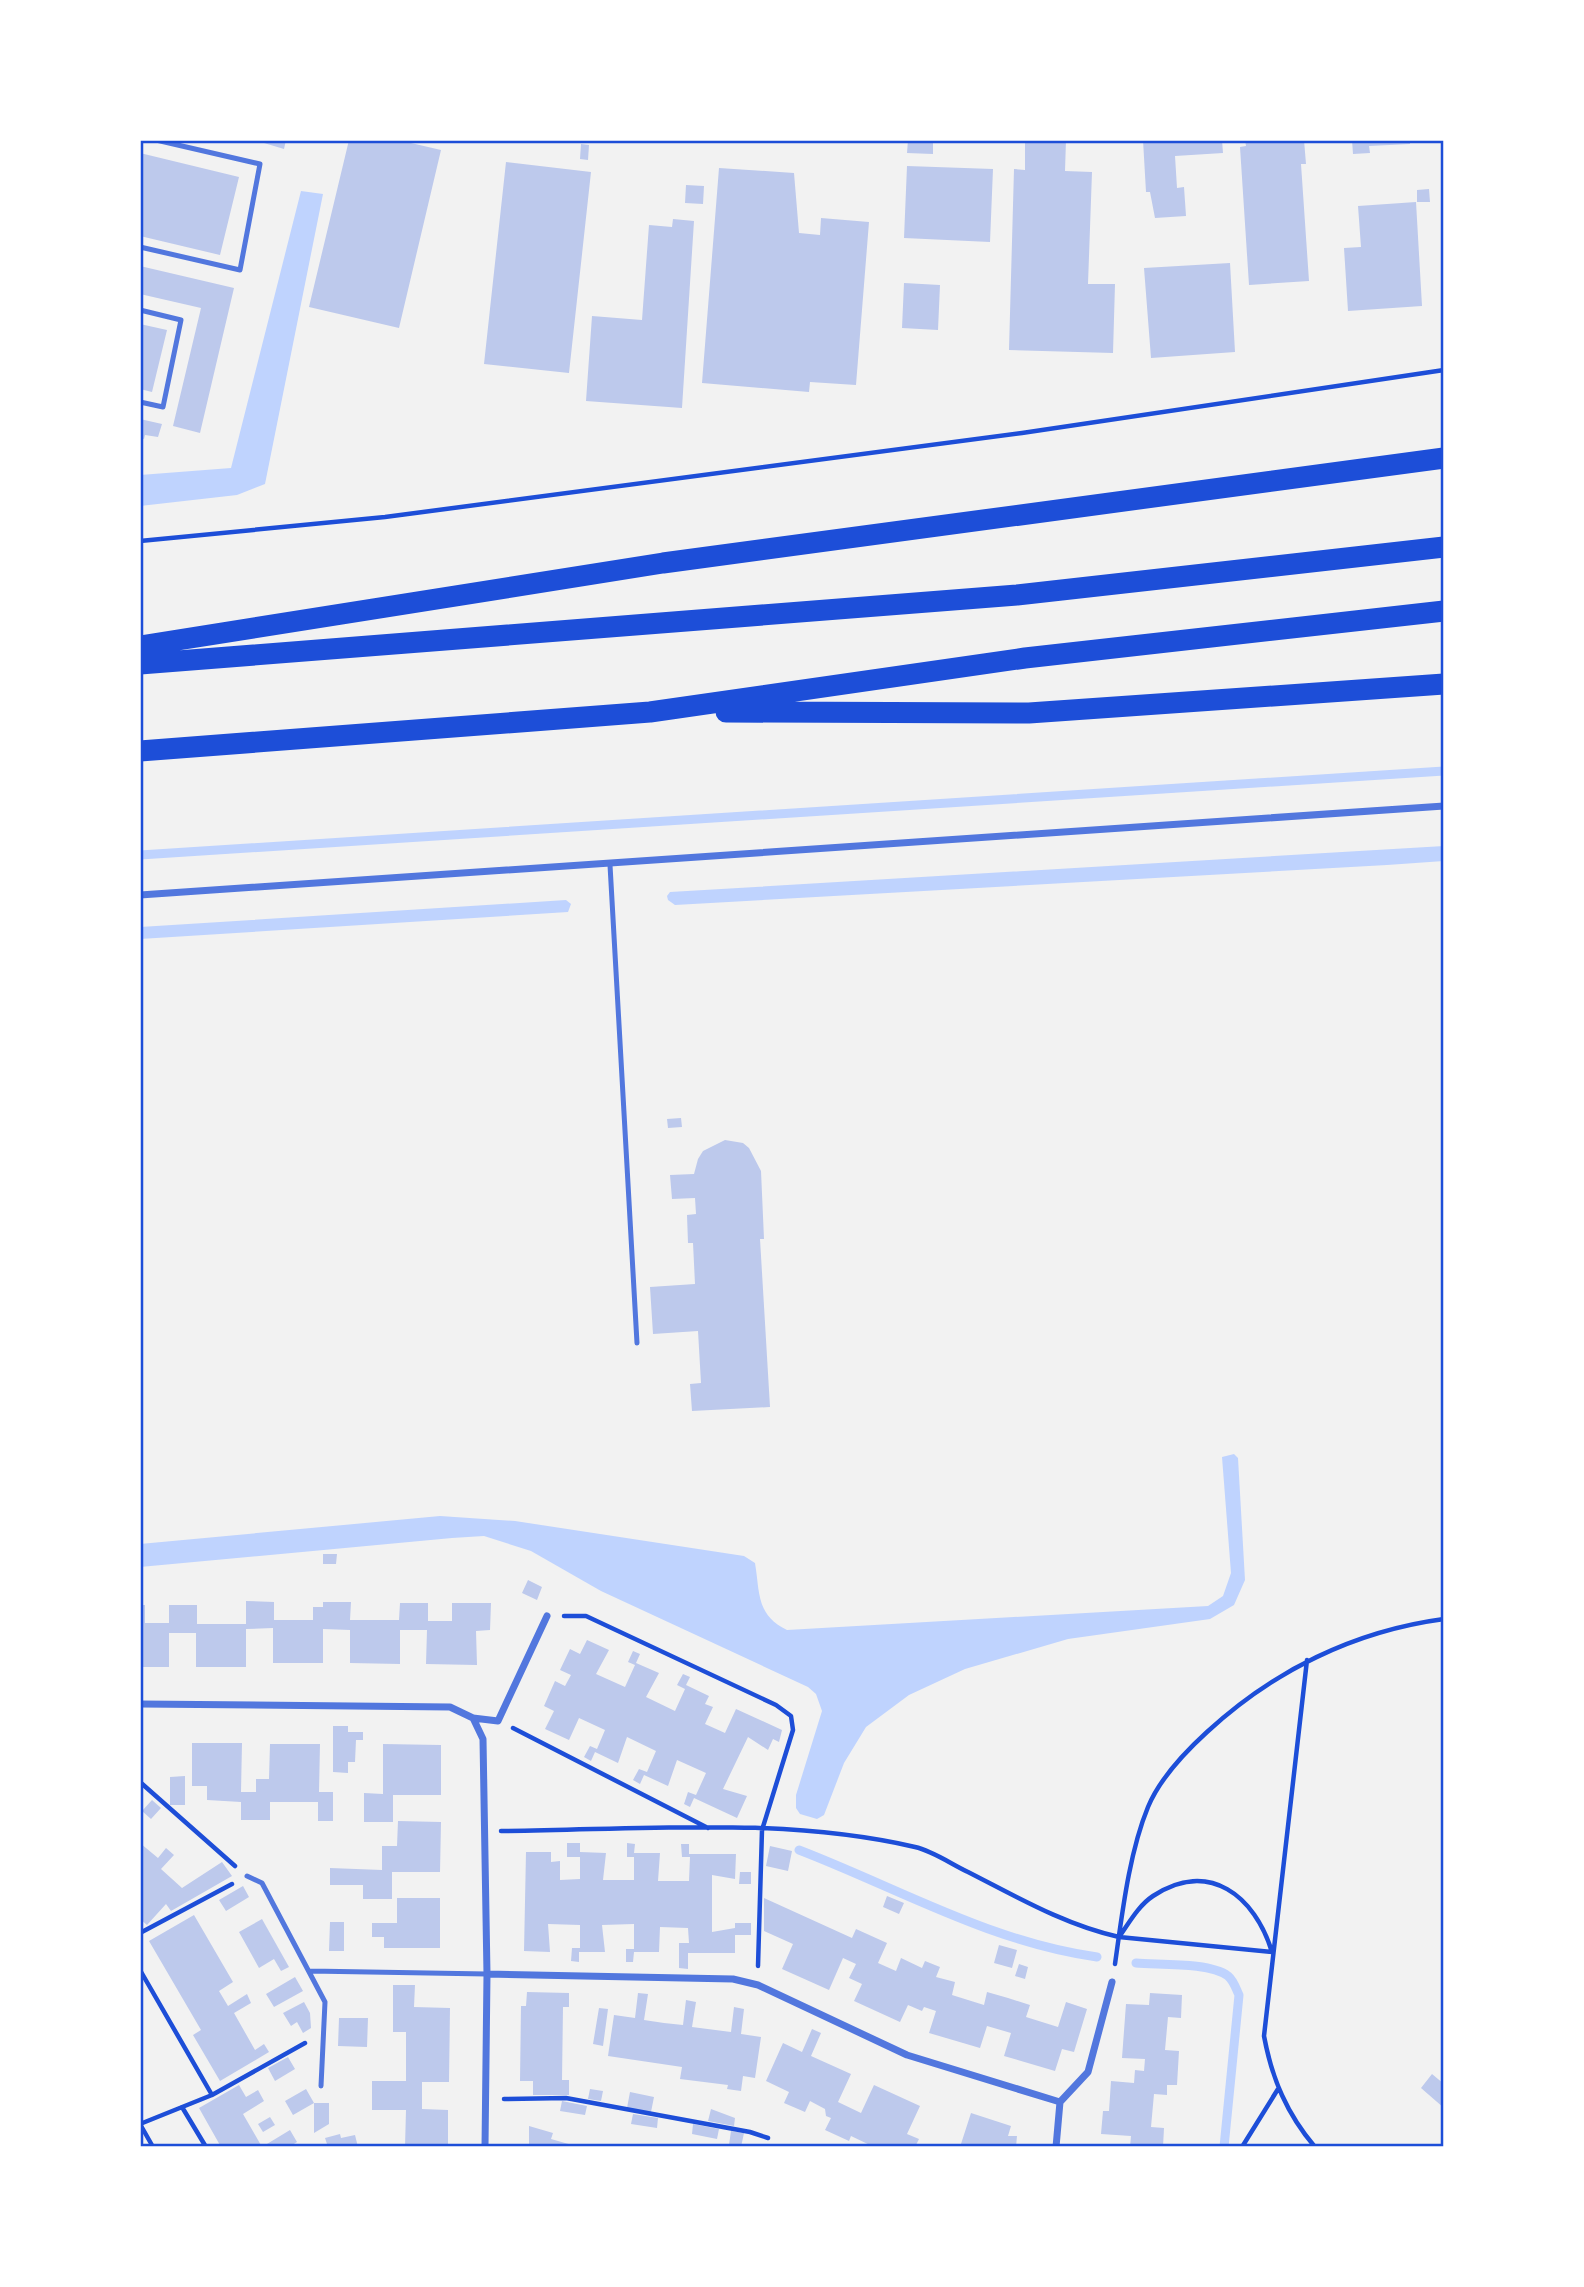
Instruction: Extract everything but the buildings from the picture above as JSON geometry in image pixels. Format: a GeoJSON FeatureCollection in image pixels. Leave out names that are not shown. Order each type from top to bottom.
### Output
{"type":"FeatureCollection","features":[{"type":"Feature","properties":{"kind":"highway"},"geometry":{"type":"LineString","coordinates":[[140,646],[663,563],[1444,458]]}},
{"type":"Feature","properties":{"kind":"highway"},"geometry":{"type":"LineString","coordinates":[[140,664],[1017,596],[1444,547]]}},
{"type":"Feature","properties":{"kind":"highway"},"geometry":{"type":"LineString","coordinates":[[140,751],[650,712],[1025,658],[1444,611]]}},
{"type":"Feature","properties":{"kind":"highway"},"geometry":{"type":"LineString","coordinates":[[650,712],[1029,713],[1444,684]]}},
{"type":"Feature","properties":{"kind":"street"},"geometry":{"type":"LineString","coordinates":[[140,895],[1444,806]]}},
{"type":"Feature","properties":{"kind":"street"},"geometry":{"type":"LineString","coordinates":[[140,1704],[450,1707],[473,1718],[498,1721],[547,1616]]}},
{"type":"Feature","properties":{"kind":"street"},"geometry":{"type":"LineString","coordinates":[[473,1718],[483,1739],[488,1975],[485,2147]]}},
{"type":"Feature","properties":{"kind":"street"},"geometry":{"type":"LineString","coordinates":[[488,1975],[733,1979],[758,1985],[907,2055],[1060,2102]]}},
{"type":"Feature","properties":{"kind":"street"},"geometry":{"type":"LineString","coordinates":[[1056,2147],[1060,2102],[1088,2072],[1112,1982]]}},
{"type":"Feature","properties":{"kind":"lane"},"geometry":{"type":"LineString","coordinates":[[140,247],[240,271],[260,163],[156,140]]}},
{"type":"Feature","properties":{"kind":"lane"},"geometry":{"type":"LineString","coordinates":[[140,310],[181,320],[163,407],[140,402]]}},
{"type":"Feature","properties":{"kind":"lane"},"geometry":{"type":"LineString","coordinates":[[610,865],[637,1343]]}},
{"type":"Feature","properties":{"kind":"lane"},"geometry":{"type":"LineString","coordinates":[[247,1876],[261,1883],[325,2002],[321,2087]]}},
{"type":"Feature","properties":{"kind":"lane"},"geometry":{"type":"LineString","coordinates":[[310,1971],[488,1975]]}},
{"type":"Feature","properties":{"kind":"path"},"geometry":{"type":"LineString","coordinates":[[140,541],[385,517],[1022,433],[1444,370]]}},
{"type":"Feature","properties":{"kind":"path"},"geometry":{"type":"LineString","coordinates":[[547,1616],[586,1616],[776,1705],[790,1716],[793,1730],[762,1830],[758,1985]]}},
{"type":"Feature","properties":{"kind":"path"},"geometry":{"type":"LineString","coordinates":[[1112,1982],[1140,1830],[1149,1806],[1166,1776],[1224,1716],[1262,1685],[1307,1660],[1378,1634],[1414,1623],[1444,1619]]}},
{"type":"Feature","properties":{"kind":"path"},"geometry":{"type":"LineString","coordinates":[[1307,1660],[1299,1752],[1272,1952],[1264,2036],[1278,2089],[1297,2126],[1315,2147]]}},
{"type":"Feature","properties":{"kind":"path"},"geometry":{"type":"LineString","coordinates":[[498,1721],[708,1829]]}},
{"type":"Feature","properties":{"kind":"path"},"geometry":{"type":"LineString","coordinates":[[140,1782],[247,1876],[140,1933]]}},
{"type":"Feature","properties":{"kind":"path"},"geometry":{"type":"LineString","coordinates":[[484,1832],[708,1829],[859,1837],[918,1848],[1062,1919],[1119,1937],[1272,1952]]}},
{"type":"Feature","properties":{"kind":"path"},"geometry":{"type":"LineString","coordinates":[[1119,1937],[1138,1910],[1154,1895],[1201,1879],[1219,1884],[1254,1911],[1272,1952]]}},
{"type":"Feature","properties":{"kind":"path"},"geometry":{"type":"LineString","coordinates":[[140,1970],[212,2095]]}},
{"type":"Feature","properties":{"kind":"path"},"geometry":{"type":"LineString","coordinates":[[153,2147],[140,2124],[212,2095],[325,2032]]}},
{"type":"Feature","properties":{"kind":"path"},"geometry":{"type":"LineString","coordinates":[[1241,2147],[1278,2089]]}},
{"type":"Feature","properties":{"kind":"path"},"geometry":{"type":"LineString","coordinates":[[486,2099],[566,2098],[750,2132],[768,2138]]}},
{"type":"Feature","properties":{"kind":"path"},"geometry":{"type":"LineString","coordinates":[[182,2107],[206,2147]]}},
{"type":"Feature","properties":{"kind":"water"},"geometry":{"type":"Polygon","coordinates":[[[301,191],[323,194],[265,484],[237,495],[140,506],[140,475],[231,468],[301,191]]]}},
{"type":"Feature","properties":{"kind":"water"},"geometry":{"type":"Polygon","coordinates":[[[1444,846],[1444,861],[1387,865],[675,905],[667,896],[670,892],[1444,846]]]}},
{"type":"Feature","properties":{"kind":"water"},"geometry":{"type":"Polygon","coordinates":[[[566,900],[571,904],[568,912],[140,939],[140,927],[566,900]]]}},
{"type":"Feature","properties":{"kind":"water"},"geometry":{"type":"Polygon","coordinates":[[[1234,1454],[1238,1458],[1245,1580],[1234,1605],[1210,1619],[1068,1639],[965,1669],[909,1695],[866,1727],[844,1763],[824,1815],[817,1819],[800,1814],[796,1808],[796,1795],[822,1711],[816,1694],[808,1687],[601,1591],[531,1551],[484,1536],[140,1567],[140,1544],[440,1516],[515,1521],[744,1556],[755,1563],[759,1593],[765,1610],[777,1624],[787,1630],[1208,1606],[1223,1596],[1231,1573],[1222,1457],[1234,1454]]]}},
{"type":"Feature","properties":{"kind":"waterway"},"geometry":{"type":"LineString","coordinates":[[140,855],[1444,771]]}},
{"type":"Feature","properties":{"kind":"waterway"},"geometry":{"type":"LineString","coordinates":[[799,1850],[982,1927],[1058,1950],[1097,1957]]}},
{"type":"Feature","properties":{"kind":"waterway"},"geometry":{"type":"LineString","coordinates":[[1136,1963],[1209,1968],[1228,1976],[1235,1985],[1239,1995],[1224,2147]]}}]}
